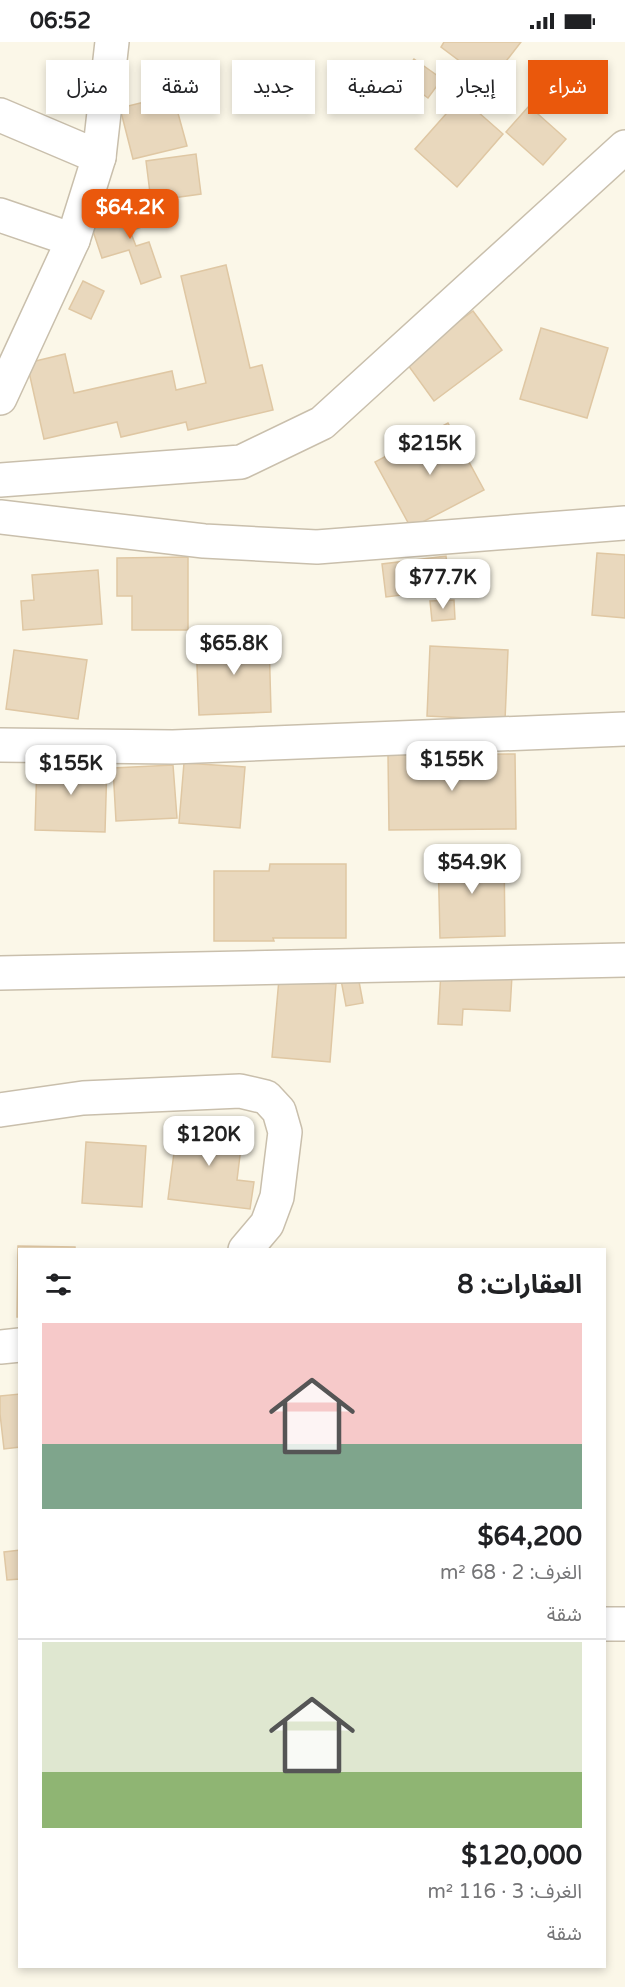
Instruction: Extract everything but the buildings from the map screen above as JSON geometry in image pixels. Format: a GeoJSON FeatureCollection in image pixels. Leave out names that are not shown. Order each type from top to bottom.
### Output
{"type":"FeatureCollection","features":[{"type":"Feature","properties":{"kind":"street"},"geometry":{"type":"LineString","coordinates":[[0,398],[73,240],[99,157],[106,44]]}},
{"type":"Feature","properties":{"kind":"street"},"geometry":{"type":"LineString","coordinates":[[0,115],[99,157]]}},
{"type":"Feature","properties":{"kind":"street"},"geometry":{"type":"LineString","coordinates":[[0,480],[241,462],[322,423],[625,147]]}},
{"type":"Feature","properties":{"kind":"street"},"geometry":{"type":"LineString","coordinates":[[0,215],[73,240]]}},
{"type":"Feature","properties":{"kind":"street"},"geometry":{"type":"LineString","coordinates":[[0,517],[204,541],[317,547],[625,523]]}},
{"type":"Feature","properties":{"kind":"street"},"geometry":{"type":"LineString","coordinates":[[0,746],[184,746],[625,729]]}},
{"type":"Feature","properties":{"kind":"street"},"geometry":{"type":"LineString","coordinates":[[0,973],[625,960]]}},
{"type":"Feature","properties":{"kind":"street"},"geometry":{"type":"LineString","coordinates":[[0,1110],[83,1098],[240,1091],[266,1097],[279,1110],[285,1132],[277,1197],[267,1224],[247,1248]]}},
{"type":"Feature","properties":{"kind":"street"},"geometry":{"type":"LineString","coordinates":[[0,1347],[18,1345]]}},
{"type":"Feature","properties":{"kind":"street"},"geometry":{"type":"LineString","coordinates":[[606,1624],[625,1624]]}}]}
